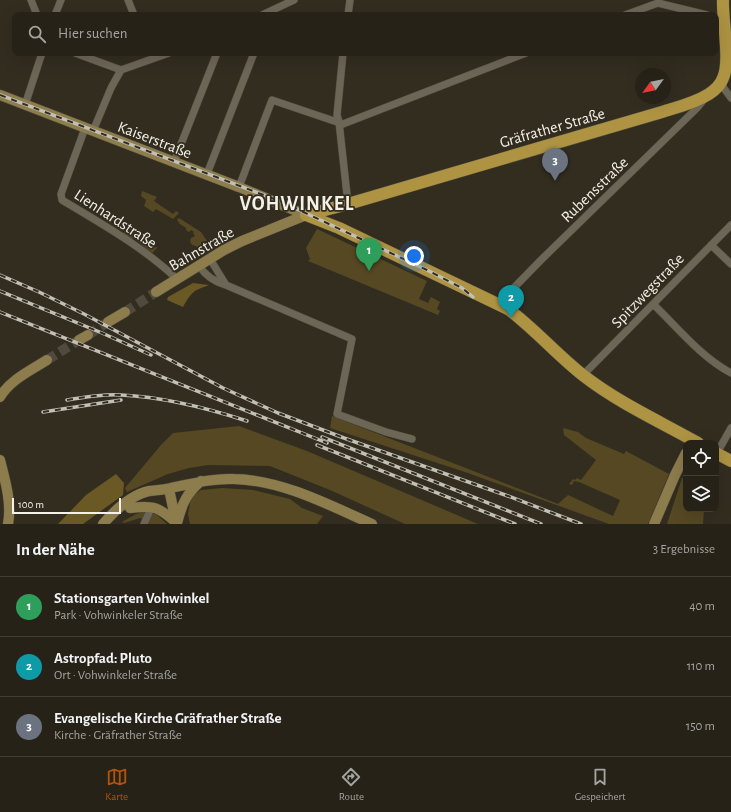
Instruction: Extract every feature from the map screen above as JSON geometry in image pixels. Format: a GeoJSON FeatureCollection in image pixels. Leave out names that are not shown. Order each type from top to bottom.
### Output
{"type":"FeatureCollection","features":[{"type":"Feature","properties":{"kind":"main road","name":"Gräfrather Straße"},"geometry":{"type":"LineString","coordinates":[[306,215],[391,192],[692,103],[709,94],[724,78],[726,65],[720,17],[723,0]]}},
{"type":"Feature","properties":{"kind":"main road","name":"Kaiserstraße"},"geometry":{"type":"LineString","coordinates":[[0,95],[207,174],[306,215]]}},
{"type":"Feature","properties":{"kind":"main road"},"geometry":{"type":"LineString","coordinates":[[306,215],[339,228],[498,304],[523,320],[583,375],[613,397],[690,440]]}},
{"type":"Feature","properties":{"kind":"main road","name":"Bahnstraße"},"geometry":{"type":"LineString","coordinates":[[156,292],[242,241],[306,215]]}},
{"type":"Feature","properties":{"kind":"main road"},"geometry":{"type":"LineString","coordinates":[[108,322],[125,312]]}},
{"type":"Feature","properties":{"kind":"main road"},"geometry":{"type":"LineString","coordinates":[[0,397],[12,383],[46,360]]}},
{"type":"Feature","properties":{"kind":"main road"},"geometry":{"type":"LineString","coordinates":[[719,455],[731,461]]}},
{"type":"Feature","properties":{"kind":"main road"},"geometry":{"type":"LineString","coordinates":[[654,524],[683,459]]}},
{"type":"Feature","properties":{"kind":"main road"},"geometry":{"type":"LineString","coordinates":[[0,460],[8,500],[8,524]]}},
{"type":"Feature","properties":{"kind":"main road"},"geometry":{"type":"LineString","coordinates":[[103,524],[115,510],[131,499],[148,492],[201,481],[233,479],[259,481],[288,489],[372,524]]}},
{"type":"Feature","properties":{"kind":"main road"},"geometry":{"type":"LineString","coordinates":[[177,524],[180,509],[186,497],[201,481]]}},
{"type":"Feature","properties":{"kind":"main road"},"geometry":{"type":"LineString","coordinates":[[107,524],[130,508],[169,488]]}},
{"type":"Feature","properties":{"kind":"main road"},"geometry":{"type":"LineString","coordinates":[[169,488],[177,524]]}},
{"type":"Feature","properties":{"kind":"main road"},"geometry":{"type":"LineString","coordinates":[[130,508],[145,506],[160,509],[177,524]]}},
{"type":"Feature","properties":{"kind":"street"},"geometry":{"type":"LineString","coordinates":[[31,0],[36,12]]}},
{"type":"Feature","properties":{"kind":"street"},"geometry":{"type":"LineString","coordinates":[[56,12],[61,0]]}},
{"type":"Feature","properties":{"kind":"street"},"geometry":{"type":"LineString","coordinates":[[128,0],[133,12]]}},
{"type":"Feature","properties":{"kind":"street"},"geometry":{"type":"LineString","coordinates":[[271,12],[294,0]]}},
{"type":"Feature","properties":{"kind":"street"},"geometry":{"type":"LineString","coordinates":[[348,12],[350,0]]}},
{"type":"Feature","properties":{"kind":"street"},"geometry":{"type":"LineString","coordinates":[[633,12],[658,3],[695,12]]}},
{"type":"Feature","properties":{"kind":"street"},"geometry":{"type":"LineString","coordinates":[[25,105],[41,56]]}},
{"type":"Feature","properties":{"kind":"street"},"geometry":{"type":"LineString","coordinates":[[83,56],[121,70],[150,56]]}},
{"type":"Feature","properties":{"kind":"street"},"geometry":{"type":"LineString","coordinates":[[174,162],[216,56]]}},
{"type":"Feature","properties":{"kind":"street"},"geometry":{"type":"LineString","coordinates":[[207,174],[253,56]]}},
{"type":"Feature","properties":{"kind":"street"},"geometry":{"type":"LineString","coordinates":[[343,56],[337,115],[348,204]]}},
{"type":"Feature","properties":{"kind":"street"},"geometry":{"type":"LineString","coordinates":[[239,187],[272,100],[343,124],[518,56]]}},
{"type":"Feature","properties":{"kind":"street","name":"Lienhardstraße"},"geometry":{"type":"LineString","coordinates":[[121,70],[74,157],[61,197],[62,200],[117,233],[147,254],[177,279]]}},
{"type":"Feature","properties":{"kind":"street"},"geometry":{"type":"LineString","coordinates":[[720,83],[731,98]]}},
{"type":"Feature","properties":{"kind":"street","name":"Rubensstraße"},"geometry":{"type":"LineString","coordinates":[[498,304],[698,108],[709,94]]}},
{"type":"Feature","properties":{"kind":"street","name":"Spitzwegstraße"},"geometry":{"type":"LineString","coordinates":[[583,375],[654,305],[731,225]]}},
{"type":"Feature","properties":{"kind":"street"},"geometry":{"type":"LineString","coordinates":[[711,245],[731,264]]}},
{"type":"Feature","properties":{"kind":"street"},"geometry":{"type":"LineString","coordinates":[[210,259],[226,285]]}},
{"type":"Feature","properties":{"kind":"street"},"geometry":{"type":"LineString","coordinates":[[199,266],[211,279],[217,283],[226,285],[352,339],[337,414],[386,432],[412,439]]}},
{"type":"Feature","properties":{"kind":"street"},"geometry":{"type":"LineString","coordinates":[[654,305],[706,356],[718,366],[731,373]]}},
{"type":"Feature","properties":{"kind":"street"},"geometry":{"type":"LineString","coordinates":[[719,448],[731,428]]}},
{"type":"Feature","properties":{"kind":"street"},"geometry":{"type":"LineString","coordinates":[[144,524],[149,513]]}},
{"type":"Feature","properties":{"kind":"shaded area"},"geometry":{"type":"Polygon","coordinates":[[[142,191],[157,197],[154,201],[173,214],[176,211],[179,213],[173,219],[156,209],[153,212],[144,206],[146,200],[141,196],[142,191]]]}},
{"type":"Feature","properties":{"kind":"shaded area"},"geometry":{"type":"Polygon","coordinates":[[[179,218],[201,232],[207,241],[201,242],[201,247],[203,249],[201,251],[190,242],[191,238],[195,236],[193,233],[194,232],[191,230],[189,232],[186,230],[186,228],[177,220],[179,218]]]}},
{"type":"Feature","properties":{"kind":"shaded area"},"geometry":{"type":"Polygon","coordinates":[[[132,225],[141,231],[140,239],[153,248],[157,248],[152,253],[134,238],[132,239],[124,234],[127,226],[132,225]]]}},
{"type":"Feature","properties":{"kind":"shaded area"},"geometry":{"type":"Polygon","coordinates":[[[317,229],[427,281],[419,299],[428,303],[431,297],[440,302],[437,309],[440,311],[438,315],[308,261],[310,259],[306,248],[317,229]]]}},
{"type":"Feature","properties":{"kind":"shaded area"},"geometry":{"type":"Polygon","coordinates":[[[193,283],[209,285],[196,290],[183,307],[167,300],[168,297],[193,283]]]}},
{"type":"Feature","properties":{"kind":"shaded area"},"geometry":{"type":"Polygon","coordinates":[[[332,416],[558,504],[568,495],[613,516],[620,500],[579,482],[574,481],[572,485],[569,484],[573,479],[575,480],[577,478],[581,480],[596,460],[564,435],[563,428],[578,432],[586,438],[624,454],[626,451],[669,474],[648,524],[609,524],[465,472],[330,428],[332,416]]]}},
{"type":"Feature","properties":{"kind":"shaded area"},"geometry":{"type":"Polygon","coordinates":[[[239,426],[307,451],[478,524],[405,524],[330,490],[270,466],[208,465],[189,468],[168,474],[127,492],[125,488],[173,433],[239,426]]]}},
{"type":"Feature","properties":{"kind":"shaded area"},"geometry":{"type":"Polygon","coordinates":[[[116,474],[124,483],[123,495],[83,524],[58,524],[86,495],[116,474]]]}},
{"type":"Feature","properties":{"kind":"shaded area"},"geometry":{"type":"Polygon","coordinates":[[[682,478],[683,512],[704,512],[703,524],[667,524],[682,478]]]}},
{"type":"Feature","properties":{"kind":"shaded area"},"geometry":{"type":"Polygon","coordinates":[[[222,488],[253,490],[290,499],[302,508],[323,516],[317,524],[190,524],[188,514],[191,497],[201,490],[222,488]]]}},
{"type":"Feature","properties":{"kind":"shaded area"},"geometry":{"type":"Polygon","coordinates":[[[143,512],[156,514],[167,524],[149,524],[149,521],[140,518],[124,523],[122,522],[136,514],[143,512]]]}},
{"type":"Feature","properties":{"kind":"tunnel"},"geometry":{"type":"LineString","coordinates":[[125,312],[156,292]]}},
{"type":"Feature","properties":{"kind":"tunnel"},"geometry":{"type":"LineString","coordinates":[[88,335],[108,322]]}},
{"type":"Feature","properties":{"kind":"tunnel"},"geometry":{"type":"LineString","coordinates":[[47,360],[79,340]]}},
{"type":"Feature","properties":{"kind":"railway"},"geometry":{"type":"LineString","coordinates":[[0,95],[282,202],[427,270],[462,288],[473,297]]}},
{"type":"Feature","properties":{"kind":"railway"},"geometry":{"type":"LineString","coordinates":[[0,275],[84,314],[223,388],[278,413],[581,524]]}},
{"type":"Feature","properties":{"kind":"railway"},"geometry":{"type":"LineString","coordinates":[[0,291],[151,355]]}},
{"type":"Feature","properties":{"kind":"railway"},"geometry":{"type":"LineString","coordinates":[[0,312],[327,443]]}},
{"type":"Feature","properties":{"kind":"railway"},"geometry":{"type":"LineString","coordinates":[[67,400],[108,395],[137,396],[185,404],[247,421]]}},
{"type":"Feature","properties":{"kind":"railway"},"geometry":{"type":"LineString","coordinates":[[43,412],[121,400]]}},
{"type":"Feature","properties":{"kind":"railway"},"geometry":{"type":"LineString","coordinates":[[322,437],[541,524]]}},
{"type":"Feature","properties":{"kind":"railway"},"geometry":{"type":"LineString","coordinates":[[317,445],[515,524]]}},
{"type":"Feature","properties":{"kind":"place","name":"Evangelische Kirche Gräfrather Straße"},"geometry":{"type":"Point","coordinates":[555,181]}},
{"type":"Feature","properties":{"kind":"place","name":"Stationsgarten Vohwinkel"},"geometry":{"type":"Point","coordinates":[369,271]}},
{"type":"Feature","properties":{"kind":"place","name":"Astropfad: Pluto"},"geometry":{"type":"Point","coordinates":[511,318]}},
{"type":"Feature","properties":{"kind":"district","name":"VOHWINKEL"},"geometry":{"type":"Point","coordinates":[297,203]}}]}
